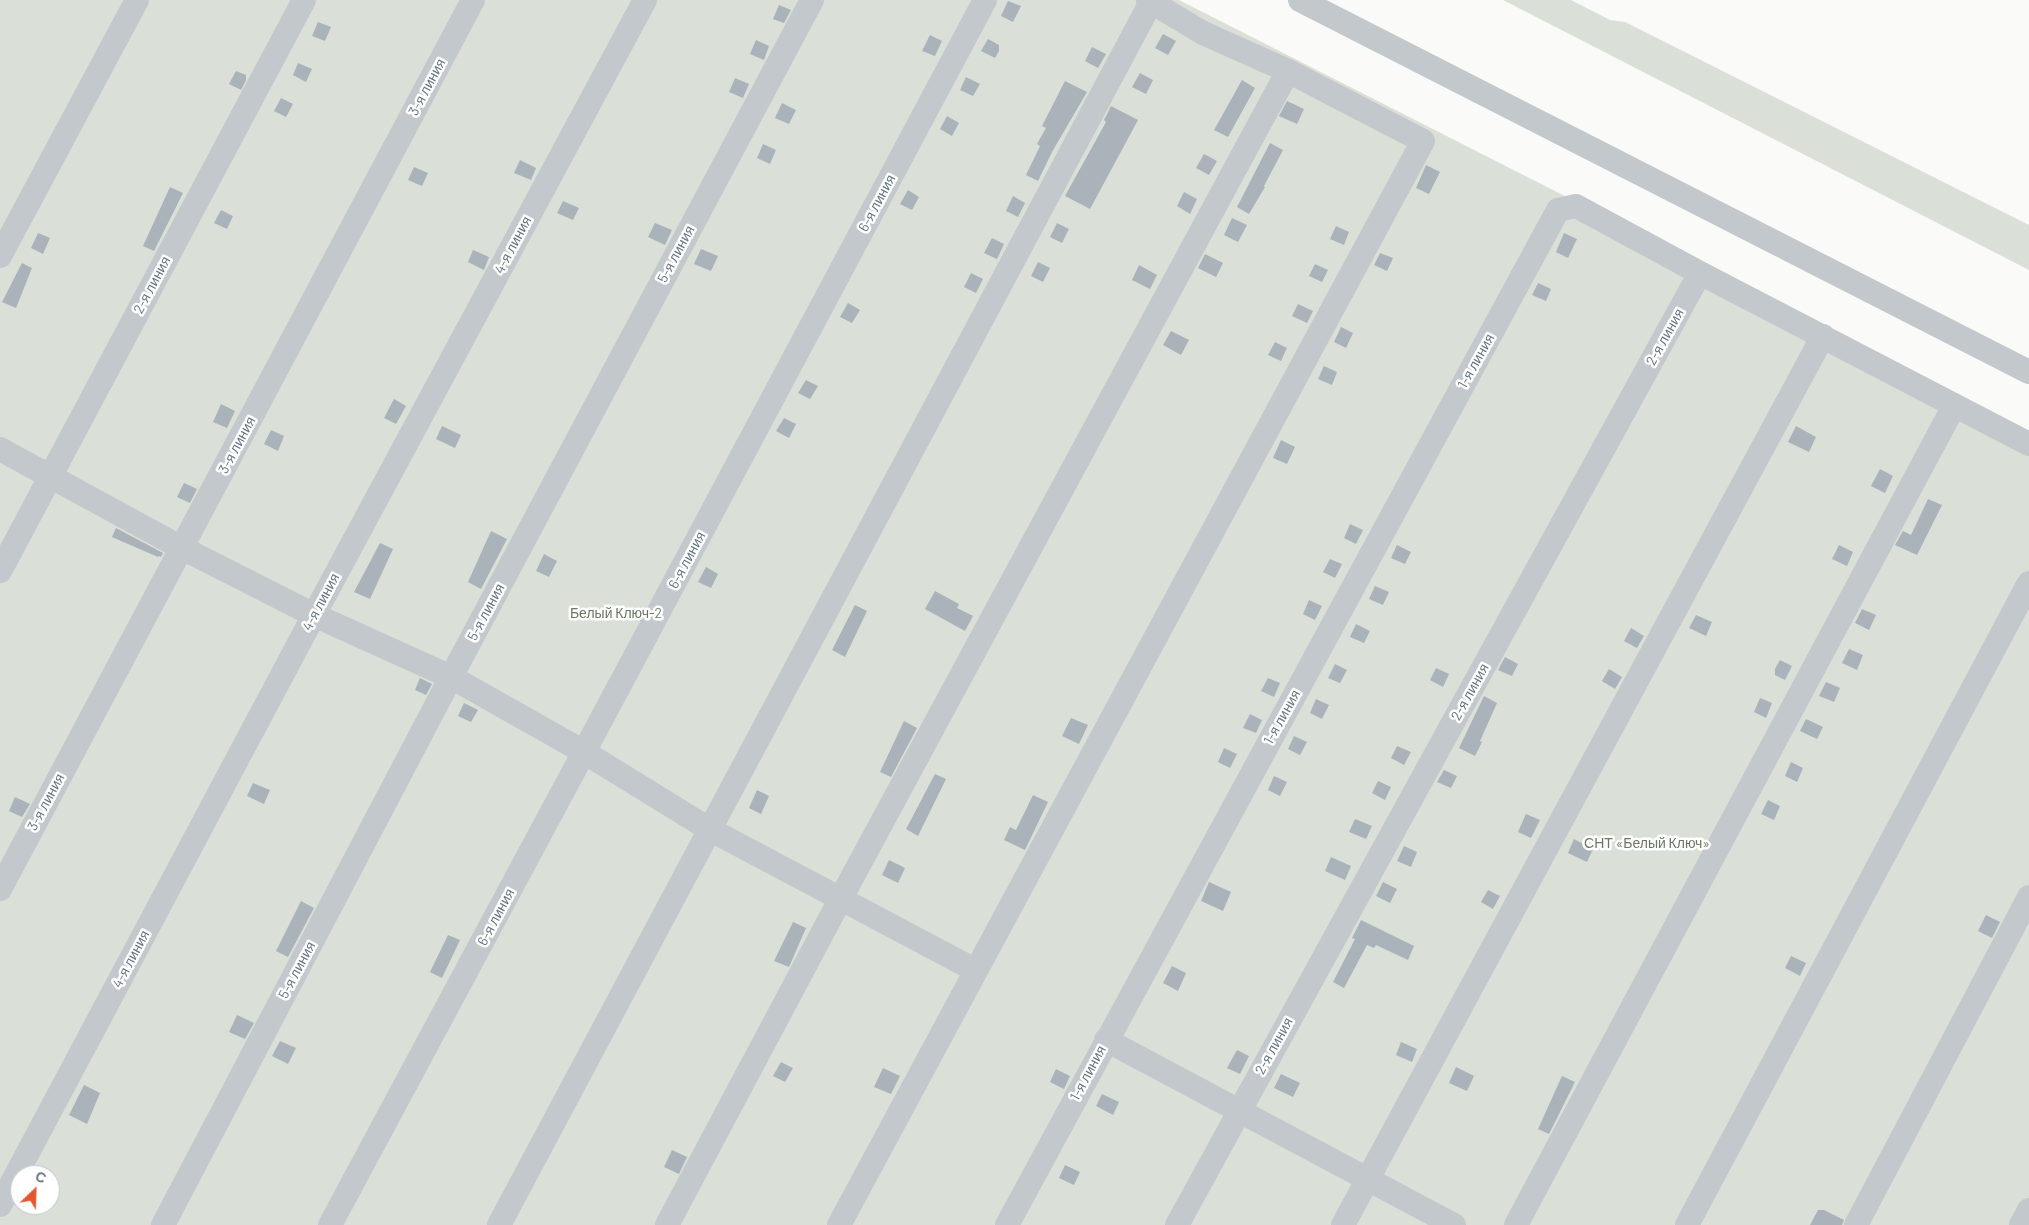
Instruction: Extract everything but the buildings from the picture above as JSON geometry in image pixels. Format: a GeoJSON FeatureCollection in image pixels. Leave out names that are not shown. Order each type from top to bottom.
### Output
{"type":"FeatureCollection","features":[{"type":"Feature","properties":{"kind":"street"},"geometry":{"type":"LineString","coordinates":[[0,256],[137,0]]}},
{"type":"Feature","properties":{"kind":"street","name":"2-я линия"},"geometry":{"type":"LineString","coordinates":[[0,570],[304,0]]}},
{"type":"Feature","properties":{"kind":"street","name":"3-я линия"},"geometry":{"type":"LineString","coordinates":[[0,889],[473,0]]}},
{"type":"Feature","properties":{"kind":"street","name":"4-я линия"},"geometry":{"type":"LineString","coordinates":[[0,1205],[314,615],[645,0]]}},
{"type":"Feature","properties":{"kind":"street","name":"5-я линия"},"geometry":{"type":"LineString","coordinates":[[163,1225],[451,677],[812,0]]}},
{"type":"Feature","properties":{"kind":"street","name":"6-я линия"},"geometry":{"type":"LineString","coordinates":[[330,1225],[985,0]]}},
{"type":"Feature","properties":{"kind":"street"},"geometry":{"type":"LineString","coordinates":[[1300,0],[2029,372]]}},
{"type":"Feature","properties":{"kind":"street"},"geometry":{"type":"LineString","coordinates":[[499,1225],[1149,1],[1203,33],[1288,71],[1422,141],[839,1225]]}},
{"type":"Feature","properties":{"kind":"street"},"geometry":{"type":"LineString","coordinates":[[667,1225],[841,898],[1288,71]]}},
{"type":"Feature","properties":{"kind":"street","name":"1-я линия"},"geometry":{"type":"LineString","coordinates":[[1007,1225],[1558,210],[1576,206],[1700,273]]}},
{"type":"Feature","properties":{"kind":"street"},"geometry":{"type":"LineString","coordinates":[[1700,273],[2029,444]]}},
{"type":"Feature","properties":{"kind":"street","name":"2-я линия"},"geometry":{"type":"LineString","coordinates":[[1177,1225],[1700,273]]}},
{"type":"Feature","properties":{"kind":"street"},"geometry":{"type":"LineString","coordinates":[[1344,1225],[1823,336]]}},
{"type":"Feature","properties":{"kind":"street"},"geometry":{"type":"LineString","coordinates":[[1516,1225],[1954,406]]}},
{"type":"Feature","properties":{"kind":"street"},"geometry":{"type":"LineString","coordinates":[[0,449],[182,548],[314,615],[451,677],[584,752],[709,829],[975,970]]}},
{"type":"Feature","properties":{"kind":"street"},"geometry":{"type":"LineString","coordinates":[[1687,1225],[2029,583]]}},
{"type":"Feature","properties":{"kind":"street"},"geometry":{"type":"LineString","coordinates":[[1856,1225],[2029,897]]}},
{"type":"Feature","properties":{"kind":"street"},"geometry":{"type":"LineString","coordinates":[[1106,1040],[1454,1225]]}},
{"type":"Feature","properties":{"kind":"street"},"geometry":{"type":"LineString","coordinates":[[2021,1225],[2029,1210]]}},
{"type":"Feature","properties":{"kind":"green space","name":"Белый Ключ-2"},"geometry":{"type":"Polygon","coordinates":[[[0,0],[1179,0],[2029,432],[2029,1225],[0,1225],[0,0]]]}},
{"type":"Feature","properties":{"kind":"green space"},"geometry":{"type":"Polygon","coordinates":[[[1503,0],[1571,0],[1610,20],[1625,22],[2029,225],[2029,270],[1503,0]]]}},
{"type":"Feature","properties":{"kind":"park label","name":"СНТ «Белый Ключ»"},"geometry":{"type":"Point","coordinates":[1647,843]}}]}
